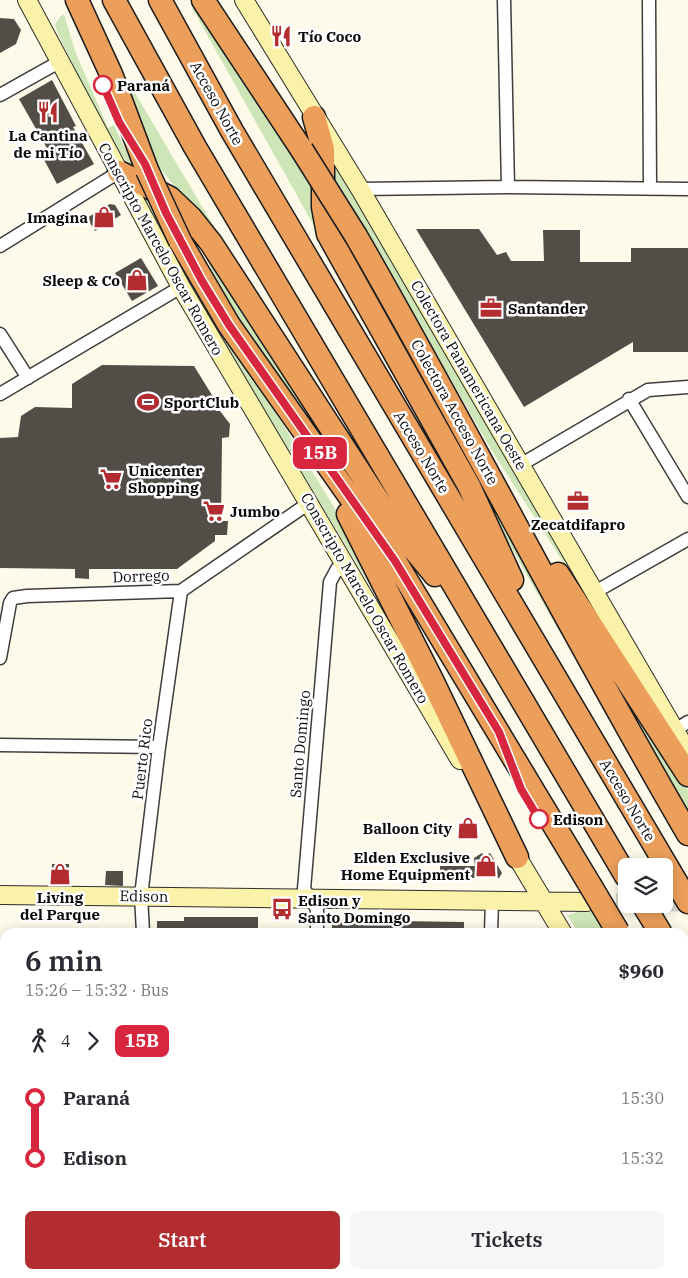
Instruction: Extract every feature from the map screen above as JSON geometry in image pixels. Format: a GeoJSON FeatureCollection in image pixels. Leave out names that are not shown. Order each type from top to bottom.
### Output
{"type":"FeatureCollection","features":[{"type":"Feature","properties":{"kind":"highway"},"geometry":{"type":"LineString","coordinates":[[77,0],[110,74],[147,170],[180,241],[229,325],[395,561],[589,894],[615,928]]}},
{"type":"Feature","properties":{"kind":"highway","name":"Colectora Acceso Norte"},"geometry":{"type":"LineString","coordinates":[[203,0],[356,236],[457,415],[627,728],[688,834]]}},
{"type":"Feature","properties":{"kind":"highway"},"geometry":{"type":"LineString","coordinates":[[118,8],[195,147],[618,863]]}},
{"type":"Feature","properties":{"kind":"highway","name":"Acceso Norte"},"geometry":{"type":"LineString","coordinates":[[164,8],[232,131],[688,902]]}},
{"type":"Feature","properties":{"kind":"highway"},"geometry":{"type":"LineString","coordinates":[[314,116],[323,149],[323,208],[328,234],[470,486],[561,688]]}},
{"type":"Feature","properties":{"kind":"highway"},"geometry":{"type":"LineString","coordinates":[[119,172],[170,198],[191,218],[206,237],[396,528],[480,631]]}},
{"type":"Feature","properties":{"kind":"highway"},"geometry":{"type":"LineString","coordinates":[[457,415],[688,775]]}},
{"type":"Feature","properties":{"kind":"highway"},"geometry":{"type":"LineString","coordinates":[[298,421],[362,541],[517,857]]}},
{"type":"Feature","properties":{"kind":"highway"},"geometry":{"type":"LineString","coordinates":[[648,913],[657,928]]}},
{"type":"Feature","properties":{"kind":"street","name":"Conscripto Marcelo Oscar Romero"},"geometry":{"type":"LineString","coordinates":[[27,0],[181,287],[559,928]]}},
{"type":"Feature","properties":{"kind":"street","name":"Colectora Panamericana Oeste"},"geometry":{"type":"LineString","coordinates":[[244,0],[360,189],[595,592],[682,726],[688,753]]}},
{"type":"Feature","properties":{"kind":"street"},"geometry":{"type":"LineString","coordinates":[[504,0],[508,187]]}},
{"type":"Feature","properties":{"kind":"street"},"geometry":{"type":"LineString","coordinates":[[649,0],[650,189]]}},
{"type":"Feature","properties":{"kind":"street"},"geometry":{"type":"LineString","coordinates":[[0,95],[59,62]]}},
{"type":"Feature","properties":{"kind":"street"},"geometry":{"type":"LineString","coordinates":[[0,246],[119,172]]}},
{"type":"Feature","properties":{"kind":"street"},"geometry":{"type":"LineString","coordinates":[[360,189],[508,187],[688,189]]}},
{"type":"Feature","properties":{"kind":"street"},"geometry":{"type":"LineString","coordinates":[[0,394],[181,287]]}},
{"type":"Feature","properties":{"kind":"street"},"geometry":{"type":"LineString","coordinates":[[0,334],[28,378]]}},
{"type":"Feature","properties":{"kind":"street"},"geometry":{"type":"LineString","coordinates":[[522,464],[629,399],[657,388],[688,387]]}},
{"type":"Feature","properties":{"kind":"street"},"geometry":{"type":"LineString","coordinates":[[629,399],[688,497]]}},
{"type":"Feature","properties":{"kind":"street","name":"Dorrego"},"geometry":{"type":"LineString","coordinates":[[0,658],[10,603],[13,598],[181,591],[309,503]]}},
{"type":"Feature","properties":{"kind":"street"},"geometry":{"type":"LineString","coordinates":[[595,592],[688,539]]}},
{"type":"Feature","properties":{"kind":"street","name":"Santo Domingo"},"geometry":{"type":"LineString","coordinates":[[317,928],[317,909],[304,889],[330,582],[337,569],[349,572]]}},
{"type":"Feature","properties":{"kind":"street","name":"Puerto Rico"},"geometry":{"type":"LineString","coordinates":[[142,928],[142,896],[159,747],[181,591]]}},
{"type":"Feature","properties":{"kind":"street"},"geometry":{"type":"LineString","coordinates":[[0,745],[159,747]]}},
{"type":"Feature","properties":{"kind":"street","name":"Edison"},"geometry":{"type":"LineString","coordinates":[[0,895],[543,902],[589,894]]}},
{"type":"Feature","properties":{"kind":"street"},"geometry":{"type":"LineString","coordinates":[[491,928],[492,901]]}},
{"type":"Feature","properties":{"kind":"green space"},"geometry":{"type":"Polygon","coordinates":[[[192,8],[197,9],[315,191],[323,242],[192,8]]]}},
{"type":"Feature","properties":{"kind":"green space"},"geometry":{"type":"Polygon","coordinates":[[[64,14],[75,51],[108,128],[114,125],[134,168],[114,148],[58,34],[55,25],[64,14]]]}},
{"type":"Feature","properties":{"kind":"green space"},"geometry":{"type":"Polygon","coordinates":[[[115,59],[259,303],[199,217],[159,167],[115,59]]]}},
{"type":"Feature","properties":{"kind":"green space"},"geometry":{"type":"Polygon","coordinates":[[[335,155],[606,620],[595,612],[489,446],[356,214],[331,175],[335,155]]]}},
{"type":"Feature","properties":{"kind":"green space"},"geometry":{"type":"Polygon","coordinates":[[[131,187],[146,189],[204,298],[333,505],[412,656],[131,187]]]}},
{"type":"Feature","properties":{"kind":"green space"},"geometry":{"type":"Polygon","coordinates":[[[333,218],[443,407],[599,694],[556,626],[350,264],[333,218]]]}},
{"type":"Feature","properties":{"kind":"green space"},"geometry":{"type":"Polygon","coordinates":[[[191,229],[406,562],[234,313],[191,229]]]}},
{"type":"Feature","properties":{"kind":"green space"},"geometry":{"type":"Polygon","coordinates":[[[603,665],[688,791],[688,812],[603,665]]]}},
{"type":"Feature","properties":{"kind":"green space"},"geometry":{"type":"Polygon","coordinates":[[[590,909],[602,928],[575,928],[567,915],[590,909]]]}},
{"type":"Feature","properties":{"kind":"building"},"geometry":{"type":"Polygon","coordinates":[[[0,18],[14,19],[21,30],[16,44],[0,53],[0,18]]]}},
{"type":"Feature","properties":{"kind":"building"},"geometry":{"type":"Polygon","coordinates":[[[52,80],[76,126],[73,127],[94,164],[57,184],[41,154],[48,150],[19,99],[52,80]]]}},
{"type":"Feature","properties":{"kind":"building","name":"Imagina"},"geometry":{"type":"Polygon","coordinates":[[[110,204],[115,205],[121,215],[95,231],[87,218],[110,204]]]}},
{"type":"Feature","properties":{"kind":"building"},"geometry":{"type":"Polygon","coordinates":[[[416,229],[479,229],[497,255],[506,252],[511,261],[544,261],[543,230],[580,230],[580,262],[631,262],[631,248],[688,248],[688,352],[633,352],[633,342],[524,407],[416,229]]]}},
{"type":"Feature","properties":{"kind":"building","name":"Sleep & Co"},"geometry":{"type":"Polygon","coordinates":[[[141,258],[158,286],[132,301],[115,273],[141,258]]]}},
{"type":"Feature","properties":{"kind":"building","name":"Unicenter Shopping"},"geometry":{"type":"Polygon","coordinates":[[[102,365],[194,366],[215,400],[216,411],[220,411],[230,424],[229,437],[222,438],[221,521],[228,521],[227,535],[215,535],[215,541],[177,569],[89,569],[89,579],[75,578],[75,569],[0,568],[0,438],[18,437],[21,416],[35,407],[72,408],[72,384],[102,365]]]}},
{"type":"Feature","properties":{"kind":"building"},"geometry":{"type":"Polygon","coordinates":[[[482,853],[484,856],[490,853],[502,873],[499,878],[440,878],[440,866],[475,866],[474,858],[482,853]]]}},
{"type":"Feature","properties":{"kind":"building","name":"Living del Parque"},"geometry":{"type":"Polygon","coordinates":[[[52,864],[69,864],[69,885],[51,885],[52,864]]]}},
{"type":"Feature","properties":{"kind":"building"},"geometry":{"type":"Polygon","coordinates":[[[106,871],[123,871],[123,886],[105,885],[106,871]]]}},
{"type":"Feature","properties":{"kind":"building"},"geometry":{"type":"Polygon","coordinates":[[[184,917],[258,917],[258,928],[157,928],[157,921],[184,921],[184,917]]]}},
{"type":"Feature","properties":{"kind":"building"},"geometry":{"type":"Polygon","coordinates":[[[332,920],[464,922],[464,928],[332,928],[332,920]]]}},
{"type":"Feature","properties":{"kind":"tunnel"},"geometry":{"type":"LineString","coordinates":[[589,902],[618,902]]}},
{"type":"Feature","properties":{"kind":"tunnel"},"geometry":{"type":"LineString","coordinates":[[673,902],[688,903]]}},
{"type":"Feature","properties":{"kind":"bus line","name":"15B"},"geometry":{"type":"LineString","coordinates":[[103,85],[119,122],[145,164],[159,199],[202,281],[229,325],[395,561],[499,732],[521,789],[539,819]]}},
{"type":"Feature","properties":{"kind":"place","name":"Tío Coco"},"geometry":{"type":"Point","coordinates":[281,36]}},
{"type":"Feature","properties":{"kind":"place","name":"Paraná"},"geometry":{"type":"Point","coordinates":[103,85]}},
{"type":"Feature","properties":{"kind":"place","name":"La Cantina de mi Tío"},"geometry":{"type":"Point","coordinates":[48,112]}},
{"type":"Feature","properties":{"kind":"place","name":"Imagina"},"geometry":{"type":"Point","coordinates":[104,217]}},
{"type":"Feature","properties":{"kind":"place","name":"Sleep & Co"},"geometry":{"type":"Point","coordinates":[137,280]}},
{"type":"Feature","properties":{"kind":"place","name":"Santander"},"geometry":{"type":"Point","coordinates":[491,308]}},
{"type":"Feature","properties":{"kind":"place","name":"SportClub"},"geometry":{"type":"Point","coordinates":[148,402]}},
{"type":"Feature","properties":{"kind":"place","name":"Unicenter Shopping"},"geometry":{"type":"Point","coordinates":[111,479]}},
{"type":"Feature","properties":{"kind":"place","name":"Zecatdifapro"},"geometry":{"type":"Point","coordinates":[578,501]}},
{"type":"Feature","properties":{"kind":"place","name":"Jumbo"},"geometry":{"type":"Point","coordinates":[214,511]}},
{"type":"Feature","properties":{"kind":"place","name":"Edison"},"geometry":{"type":"Point","coordinates":[539,819]}},
{"type":"Feature","properties":{"kind":"place","name":"Balloon City"},"geometry":{"type":"Point","coordinates":[468,828]}},
{"type":"Feature","properties":{"kind":"place","name":"Elden Exclusive Home Equipment"},"geometry":{"type":"Point","coordinates":[486,866]}},
{"type":"Feature","properties":{"kind":"place","name":"Living del Parque"},"geometry":{"type":"Point","coordinates":[60,874]}},
{"type":"Feature","properties":{"kind":"place","name":"Edison y Santo Domingo"},"geometry":{"type":"Point","coordinates":[282,909]}}]}
